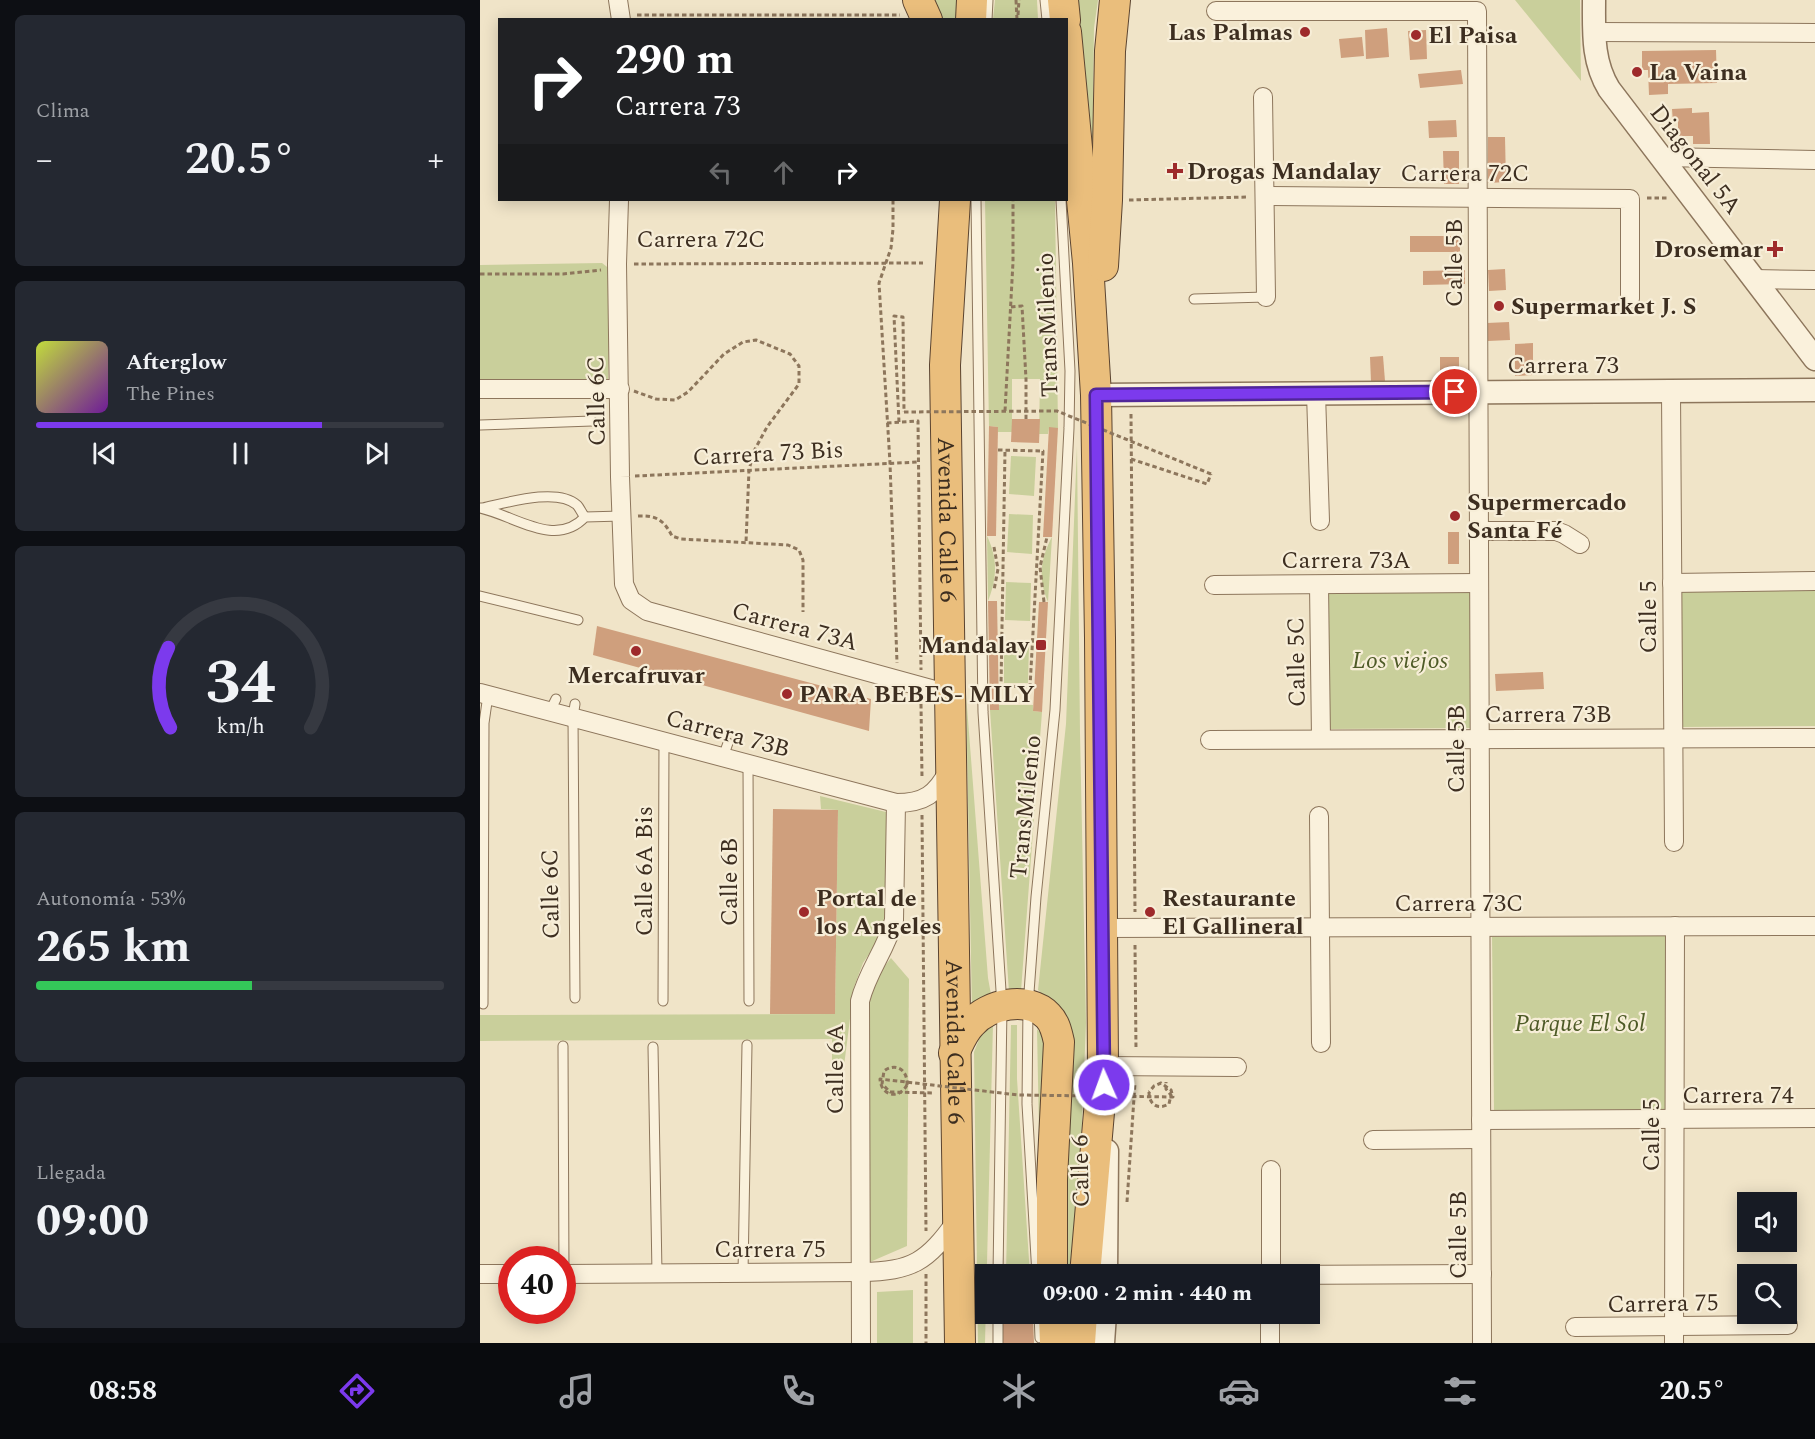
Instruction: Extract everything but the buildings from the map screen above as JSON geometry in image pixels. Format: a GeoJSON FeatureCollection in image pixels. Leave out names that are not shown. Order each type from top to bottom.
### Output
{"type":"FeatureCollection","features":[{"type":"Feature","properties":{"kind":"highway"},"geometry":{"type":"LineString","coordinates":[[971,18],[972,0]]}},
{"type":"Feature","properties":{"kind":"highway"},"geometry":{"type":"LineString","coordinates":[[1063,0],[1065,18]]}},
{"type":"Feature","properties":{"kind":"highway"},"geometry":{"type":"LineString","coordinates":[[1096,395],[1107,200],[1110,51],[1115,0]]}},
{"type":"Feature","properties":{"kind":"highway"},"geometry":{"type":"LineString","coordinates":[[1068,53],[1088,263],[1096,395],[1103,1066],[1085,1264]]}},
{"type":"Feature","properties":{"kind":"highway"},"geometry":{"type":"LineString","coordinates":[[934,201],[936,263],[945,365]]}},
{"type":"Feature","properties":{"kind":"highway","name":"Avenida Calle 6"},"geometry":{"type":"LineString","coordinates":[[955,201],[945,365],[935,690],[950,768],[960,1343]]}},
{"type":"Feature","properties":{"kind":"highway"},"geometry":{"type":"LineString","coordinates":[[954,1053],[970,1024],[989,1010],[1015,1006],[1039,1009],[1048,1016],[1056,1028],[1059,1042],[1052,1179],[1052,1264]]}},
{"type":"Feature","properties":{"kind":"highway"},"geometry":{"type":"LineString","coordinates":[[1054,1324],[1055,1343]]}},
{"type":"Feature","properties":{"kind":"highway"},"geometry":{"type":"LineString","coordinates":[[1080,1343],[1081,1324]]}},
{"type":"Feature","properties":{"kind":"street"},"geometry":{"type":"LineString","coordinates":[[1594,0],[1594,32],[1815,33]]}},
{"type":"Feature","properties":{"kind":"street","name":"Calle 5B"},"geometry":{"type":"LineString","coordinates":[[1216,6],[1477,11],[1482,1343]]}},
{"type":"Feature","properties":{"kind":"street","name":"Diagonal 5A"},"geometry":{"type":"LineString","coordinates":[[1594,32],[1594,49],[1601,77],[1815,359]]}},
{"type":"Feature","properties":{"kind":"street"},"geometry":{"type":"LineString","coordinates":[[1263,97],[1266,297]]}},
{"type":"Feature","properties":{"kind":"street"},"geometry":{"type":"LineString","coordinates":[[1662,157],[1815,160]]}},
{"type":"Feature","properties":{"kind":"street","name":"Carrera 72C"},"geometry":{"type":"LineString","coordinates":[[1265,196],[1630,199]]}},
{"type":"Feature","properties":{"kind":"street"},"geometry":{"type":"LineString","coordinates":[[1630,199],[1630,299]]}},
{"type":"Feature","properties":{"kind":"street","name":"Calle 6C"},"geometry":{"type":"LineString","coordinates":[[619,201],[617,264],[620,477],[624,584],[631,600]]}},
{"type":"Feature","properties":{"kind":"street"},"geometry":{"type":"LineString","coordinates":[[1754,279],[1815,280]]}},
{"type":"Feature","properties":{"kind":"street"},"geometry":{"type":"LineString","coordinates":[[480,389],[620,389]]}},
{"type":"Feature","properties":{"kind":"street","name":"Carrera 73"},"geometry":{"type":"LineString","coordinates":[[1096,395],[1815,390]]}},
{"type":"Feature","properties":{"kind":"street","name":"Calle 5"},"geometry":{"type":"LineString","coordinates":[[1671,391],[1674,842]]}},
{"type":"Feature","properties":{"kind":"street"},"geometry":{"type":"LineString","coordinates":[[1316,393],[1320,521]]}},
{"type":"Feature","properties":{"kind":"street"},"geometry":{"type":"LineString","coordinates":[[1479,531],[1556,531],[1580,544]]}},
{"type":"Feature","properties":{"kind":"street"},"geometry":{"type":"LineString","coordinates":[[1672,583],[1815,581]]}},
{"type":"Feature","properties":{"kind":"street","name":"Carrera 73A"},"geometry":{"type":"LineString","coordinates":[[1214,585],[1479,583]]}},
{"type":"Feature","properties":{"kind":"street","name":"Calle 5C"},"geometry":{"type":"LineString","coordinates":[[1319,585],[1321,739]]}},
{"type":"Feature","properties":{"kind":"street","name":"Carrera 73A"},"geometry":{"type":"LineString","coordinates":[[631,600],[646,611],[935,690]]}},
{"type":"Feature","properties":{"kind":"street","name":"Carrera 73B"},"geometry":{"type":"LineString","coordinates":[[484,694],[574,710],[664,741],[726,750],[748,764],[896,803],[922,800]]}},
{"type":"Feature","properties":{"kind":"street","name":"Carrera 73B"},"geometry":{"type":"LineString","coordinates":[[1210,740],[1815,738]]}},
{"type":"Feature","properties":{"kind":"street"},"geometry":{"type":"LineString","coordinates":[[922,800],[933,794],[941,785],[950,768]]}},
{"type":"Feature","properties":{"kind":"street","name":"Calle 6A"},"geometry":{"type":"LineString","coordinates":[[861,1343],[860,1001],[865,981],[889,938],[894,920],[896,803]]}},
{"type":"Feature","properties":{"kind":"street"},"geometry":{"type":"LineString","coordinates":[[1319,816],[1320,1043]]}},
{"type":"Feature","properties":{"kind":"street","name":"Calle 5"},"geometry":{"type":"LineString","coordinates":[[1674,1335],[1675,926]]}},
{"type":"Feature","properties":{"kind":"street","name":"Carrera 73C"},"geometry":{"type":"LineString","coordinates":[[1102,928],[1815,926]]}},
{"type":"Feature","properties":{"kind":"street"},"geometry":{"type":"LineString","coordinates":[[1103,1066],[1236,1067]]}},
{"type":"Feature","properties":{"kind":"street","name":"Calle 6"},"geometry":{"type":"LineString","coordinates":[[1103,1066],[1108,1187],[1106,1264]]}},
{"type":"Feature","properties":{"kind":"street","name":"Carrera 74"},"geometry":{"type":"LineString","coordinates":[[1481,1120],[1815,1118]]}},
{"type":"Feature","properties":{"kind":"street"},"geometry":{"type":"LineString","coordinates":[[1373,1140],[1481,1139]]}},
{"type":"Feature","properties":{"kind":"street"},"geometry":{"type":"LineString","coordinates":[[1270,1264],[1271,1170]]}},
{"type":"Feature","properties":{"kind":"street","name":"Carrera 75"},"geometry":{"type":"LineString","coordinates":[[576,1274],[861,1272],[901,1269],[926,1257],[944,1238],[957,1219]]}},
{"type":"Feature","properties":{"kind":"street"},"geometry":{"type":"LineString","coordinates":[[480,1274],[498,1274]]}},
{"type":"Feature","properties":{"kind":"street"},"geometry":{"type":"LineString","coordinates":[[1320,1275],[1482,1274]]}},
{"type":"Feature","properties":{"kind":"street"},"geometry":{"type":"LineString","coordinates":[[1103,1343],[1104,1324]]}},
{"type":"Feature","properties":{"kind":"street"},"geometry":{"type":"LineString","coordinates":[[1270,1324],[1270,1343]]}},
{"type":"Feature","properties":{"kind":"street","name":"Carrera 75"},"geometry":{"type":"LineString","coordinates":[[1575,1327],[1674,1335],[1788,1325]]}},
{"type":"Feature","properties":{"kind":"lane"},"geometry":{"type":"LineString","coordinates":[[987,18],[988,0]]}},
{"type":"Feature","properties":{"kind":"lane"},"geometry":{"type":"LineString","coordinates":[[1045,0],[1047,18]]}},
{"type":"Feature","properties":{"kind":"lane","name":"TransMilenio"},"geometry":{"type":"LineString","coordinates":[[976,201],[983,712],[1027,1104],[1036,1264]]}},
{"type":"Feature","properties":{"kind":"lane","name":"TransMilenio"},"geometry":{"type":"LineString","coordinates":[[999,1264],[1015,1006],[1036,897],[1055,710],[1070,371],[1061,201]]}},
{"type":"Feature","properties":{"kind":"lane"},"geometry":{"type":"LineString","coordinates":[[1194,299],[1266,297]]}},
{"type":"Feature","properties":{"kind":"lane"},"geometry":{"type":"LineString","coordinates":[[480,425],[592,421]]}},
{"type":"Feature","properties":{"kind":"lane"},"geometry":{"type":"LineString","coordinates":[[481,508],[544,497],[563,498],[577,505],[585,517]]}},
{"type":"Feature","properties":{"kind":"lane"},"geometry":{"type":"LineString","coordinates":[[481,508],[549,531],[564,531],[576,526],[585,517],[622,516]]}},
{"type":"Feature","properties":{"kind":"lane"},"geometry":{"type":"LineString","coordinates":[[480,596],[578,620]]}},
{"type":"Feature","properties":{"kind":"lane"},"geometry":{"type":"LineString","coordinates":[[483,1004],[484,694]]}},
{"type":"Feature","properties":{"kind":"lane","name":"Calle 6C"},"geometry":{"type":"LineString","coordinates":[[574,710],[575,998]]}},
{"type":"Feature","properties":{"kind":"lane","name":"Calle 6A Bis"},"geometry":{"type":"LineString","coordinates":[[663,1001],[664,741]]}},
{"type":"Feature","properties":{"kind":"lane","name":"Calle 6B"},"geometry":{"type":"LineString","coordinates":[[748,764],[749,1001]]}},
{"type":"Feature","properties":{"kind":"lane"},"geometry":{"type":"LineString","coordinates":[[743,1273],[747,1045]]}},
{"type":"Feature","properties":{"kind":"lane"},"geometry":{"type":"LineString","coordinates":[[563,1046],[563,1246]]}},
{"type":"Feature","properties":{"kind":"lane"},"geometry":{"type":"LineString","coordinates":[[653,1047],[657,1274]]}},
{"type":"Feature","properties":{"kind":"lane"},"geometry":{"type":"LineString","coordinates":[[998,1324],[998,1343]]}},
{"type":"Feature","properties":{"kind":"lane"},"geometry":{"type":"LineString","coordinates":[[1039,1324],[1040,1343]]}},
{"type":"Feature","properties":{"kind":"path"},"geometry":{"type":"LineString","coordinates":[[1017,0],[1017,18]]}},
{"type":"Feature","properties":{"kind":"path"},"geometry":{"type":"LineString","coordinates":[[620,11],[892,17],[924,11]]}},
{"type":"Feature","properties":{"kind":"path"},"geometry":{"type":"LineString","coordinates":[[1107,200],[1265,196]]}},
{"type":"Feature","properties":{"kind":"path"},"geometry":{"type":"LineString","coordinates":[[1630,199],[1692,197]]}},
{"type":"Feature","properties":{"kind":"path"},"geometry":{"type":"LineString","coordinates":[[893,201],[891,248],[879,283],[890,463],[898,679]]}},
{"type":"Feature","properties":{"kind":"path"},"geometry":{"type":"LineString","coordinates":[[1005,411],[1013,262],[1013,201]]}},
{"type":"Feature","properties":{"kind":"path","name":"Carrera 72C"},"geometry":{"type":"LineString","coordinates":[[480,274],[564,274],[598,271],[617,264],[923,263]]}},
{"type":"Feature","properties":{"kind":"path"},"geometry":{"type":"LineString","coordinates":[[1011,307],[1022,306],[1026,419]]}},
{"type":"Feature","properties":{"kind":"path"},"geometry":{"type":"LineString","coordinates":[[899,422],[894,316],[903,316],[904,412],[1057,411],[1211,474],[1207,484],[1131,459]]}},
{"type":"Feature","properties":{"kind":"path"},"geometry":{"type":"LineString","coordinates":[[620,389],[638,391],[656,399],[675,400],[688,392],[724,354],[743,342],[756,340],[790,354],[799,366],[799,384],[767,427],[754,451],[748,470],[746,542]]}},
{"type":"Feature","properties":{"kind":"path"},"geometry":{"type":"LineString","coordinates":[[1127,1208],[1136,1066],[1131,394]]}},
{"type":"Feature","properties":{"kind":"path"},"geometry":{"type":"LineString","coordinates":[[887,423],[918,421],[918,462],[935,690],[922,800],[926,1343]]}},
{"type":"Feature","properties":{"kind":"path"},"geometry":{"type":"LineString","coordinates":[[1026,443],[1026,451]]}},
{"type":"Feature","properties":{"kind":"path"},"geometry":{"type":"LineString","coordinates":[[998,450],[1005,450],[1026,451],[1045,451],[1032,687],[1000,686],[1005,450]]}},
{"type":"Feature","properties":{"kind":"path","name":"Carrera 73 Bis"},"geometry":{"type":"LineString","coordinates":[[620,477],[918,462]]}},
{"type":"Feature","properties":{"kind":"path"},"geometry":{"type":"LineString","coordinates":[[622,516],[652,515],[666,523],[672,536],[681,538],[788,545],[799,550],[803,560],[803,612]]}},
{"type":"Feature","properties":{"kind":"path"},"geometry":{"type":"LineString","coordinates":[[1044,602],[1040,567],[1047,537]]}},
{"type":"Feature","properties":{"kind":"path"},"geometry":{"type":"LineString","coordinates":[[993,544],[998,569],[994,591]]}},
{"type":"Feature","properties":{"kind":"path"},"geometry":{"type":"LineString","coordinates":[[955,1093],[925,1093],[895,1092],[885,1089],[881,1080],[882,1075],[884,1071],[892,1067],[904,1071],[908,1080],[907,1084],[905,1089],[902,1092],[893,1095],[884,1091],[881,1088],[880,1079],[890,1080],[899,1081],[909,1083],[1018,1095],[1137,1097],[1149,1097],[1161,1097],[1173,1097],[1172,1090],[1161,1083],[1151,1089],[1149,1096],[1150,1100],[1152,1103],[1162,1107],[1170,1101],[1170,1095],[1169,1091],[1166,1089]]}},
{"type":"Feature","properties":{"kind":"green space"},"geometry":{"type":"Polygon","coordinates":[[[928,0],[958,0],[957,18],[937,18],[928,0]]]}},
{"type":"Feature","properties":{"kind":"green space"},"geometry":{"type":"Polygon","coordinates":[[[995,0],[1037,0],[1038,18],[993,18],[995,0]]]}},
{"type":"Feature","properties":{"kind":"green space"},"geometry":{"type":"Polygon","coordinates":[[[1077,0],[1098,0],[1094,28],[1095,165],[1077,0]]]}},
{"type":"Feature","properties":{"kind":"green space"},"geometry":{"type":"Polygon","coordinates":[[[1515,0],[1580,0],[1581,81],[1515,0]]]}},
{"type":"Feature","properties":{"kind":"green space"},"geometry":{"type":"Polygon","coordinates":[[[985,201],[1055,201],[1058,428],[1049,428],[1048,434],[1039,434],[1040,379],[1012,379],[1012,432],[998,432],[998,427],[989,426],[985,201]]]}},
{"type":"Feature","properties":{"kind":"green space"},"geometry":{"type":"Polygon","coordinates":[[[602,263],[611,270],[608,379],[480,379],[480,265],[602,263]]]}},
{"type":"Feature","properties":{"kind":"green space"},"geometry":{"type":"Polygon","coordinates":[[[1077,446],[1086,1023],[1081,1147],[1072,1264],[1061,1264],[1057,1007],[1038,990],[1066,724],[1077,446]]]}},
{"type":"Feature","properties":{"kind":"green space"},"geometry":{"type":"Polygon","coordinates":[[[1011,456],[1036,457],[1034,496],[1009,494],[1011,456]]]}},
{"type":"Feature","properties":{"kind":"green space"},"geometry":{"type":"Polygon","coordinates":[[[1009,514],[1033,515],[1032,554],[1007,552],[1009,514]]]}},
{"type":"Feature","properties":{"kind":"green space"},"geometry":{"type":"Polygon","coordinates":[[[987,536],[995,561],[993,584],[988,601],[987,536]]]}},
{"type":"Feature","properties":{"kind":"green space"},"geometry":{"type":"Polygon","coordinates":[[[1052,537],[1048,602],[1043,585],[1042,569],[1045,553],[1052,537]]]}},
{"type":"Feature","properties":{"kind":"green space"},"geometry":{"type":"Polygon","coordinates":[[[1006,582],[1031,583],[1030,621],[1005,620],[1006,582]]]}},
{"type":"Feature","properties":{"kind":"green space"},"geometry":{"type":"Polygon","coordinates":[[[1815,588],[1815,726],[1682,727],[1681,589],[1815,588]]]}},
{"type":"Feature","properties":{"kind":"green space","name":"Los viejos"},"geometry":{"type":"Polygon","coordinates":[[[1328,591],[1471,591],[1472,728],[1328,729],[1328,591]]]}},
{"type":"Feature","properties":{"kind":"green space"},"geometry":{"type":"Polygon","coordinates":[[[1004,644],[1029,645],[1028,683],[1004,683],[1004,644]]]}},
{"type":"Feature","properties":{"kind":"green space"},"geometry":{"type":"Polygon","coordinates":[[[966,694],[988,978],[992,1000],[972,1011],[966,694]]]}},
{"type":"Feature","properties":{"kind":"green space"},"geometry":{"type":"Polygon","coordinates":[[[999,705],[1033,705],[1033,711],[1042,712],[1021,991],[1009,992],[990,710],[999,710],[999,705]]]}},
{"type":"Feature","properties":{"kind":"green space"},"geometry":{"type":"Polygon","coordinates":[[[820,796],[886,812],[886,908],[881,933],[863,963],[854,987],[844,1066],[832,1065],[832,1039],[480,1041],[480,1015],[835,1014],[838,810],[821,809],[820,796]]]}},
{"type":"Feature","properties":{"kind":"green space","name":"Parque El Sol"},"geometry":{"type":"Polygon","coordinates":[[[1666,935],[1668,1109],[1494,1111],[1492,937],[1666,935]]]}},
{"type":"Feature","properties":{"kind":"green space"},"geometry":{"type":"Polygon","coordinates":[[[891,958],[909,979],[907,1246],[870,1262],[866,1020],[874,987],[891,958]]]}},
{"type":"Feature","properties":{"kind":"green space"},"geometry":{"type":"Polygon","coordinates":[[[993,1024],[987,1264],[977,1264],[974,1052],[980,1037],[993,1024]]]}},
{"type":"Feature","properties":{"kind":"green space"},"geometry":{"type":"Polygon","coordinates":[[[1011,1025],[1017,1025],[1017,1079],[1029,1264],[1006,1264],[1011,1025]]]}},
{"type":"Feature","properties":{"kind":"green space"},"geometry":{"type":"Polygon","coordinates":[[[1037,1029],[1047,1039],[1040,1184],[1037,1029]]]}},
{"type":"Feature","properties":{"kind":"green space"},"geometry":{"type":"Polygon","coordinates":[[[913,1290],[913,1343],[877,1343],[877,1292],[913,1290]]]}},
{"type":"Feature","properties":{"kind":"green space"},"geometry":{"type":"Polygon","coordinates":[[[978,1324],[985,1324],[985,1343],[978,1343],[978,1324]]]}},
{"type":"Feature","properties":{"kind":"place","name":"Las Palmas"},"geometry":{"type":"Point","coordinates":[1305,32]}},
{"type":"Feature","properties":{"kind":"place","name":"El Paisa"},"geometry":{"type":"Point","coordinates":[1416,35]}},
{"type":"Feature","properties":{"kind":"place","name":"La Vaina"},"geometry":{"type":"Point","coordinates":[1637,72]}},
{"type":"Feature","properties":{"kind":"place","name":"Drogas Mandalay"},"geometry":{"type":"Point","coordinates":[1175,171]}},
{"type":"Feature","properties":{"kind":"place","name":"Drosemar"},"geometry":{"type":"Point","coordinates":[1775,249]}},
{"type":"Feature","properties":{"kind":"place","name":"Supermarket J. S"},"geometry":{"type":"Point","coordinates":[1499,306]}},
{"type":"Feature","properties":{"kind":"place","name":"Supermercado Santa Fé"},"geometry":{"type":"Point","coordinates":[1455,516]}},
{"type":"Feature","properties":{"kind":"place","name":"Mandalay"},"geometry":{"type":"Point","coordinates":[1041,645]}},
{"type":"Feature","properties":{"kind":"place","name":"Mercafruvar"},"geometry":{"type":"Point","coordinates":[636,651]}},
{"type":"Feature","properties":{"kind":"place","name":"PARA BEBES- MILY"},"geometry":{"type":"Point","coordinates":[787,694]}},
{"type":"Feature","properties":{"kind":"place","name":"Portal de los Angeles"},"geometry":{"type":"Point","coordinates":[804,912]}},
{"type":"Feature","properties":{"kind":"place","name":"Restaurante El Gallineral"},"geometry":{"type":"Point","coordinates":[1150,912]}},
{"type":"Feature","properties":{"kind":"route"},"geometry":{"type":"LineString","coordinates":[[1104,1085],[1096,395],[1455,392]]}}]}
